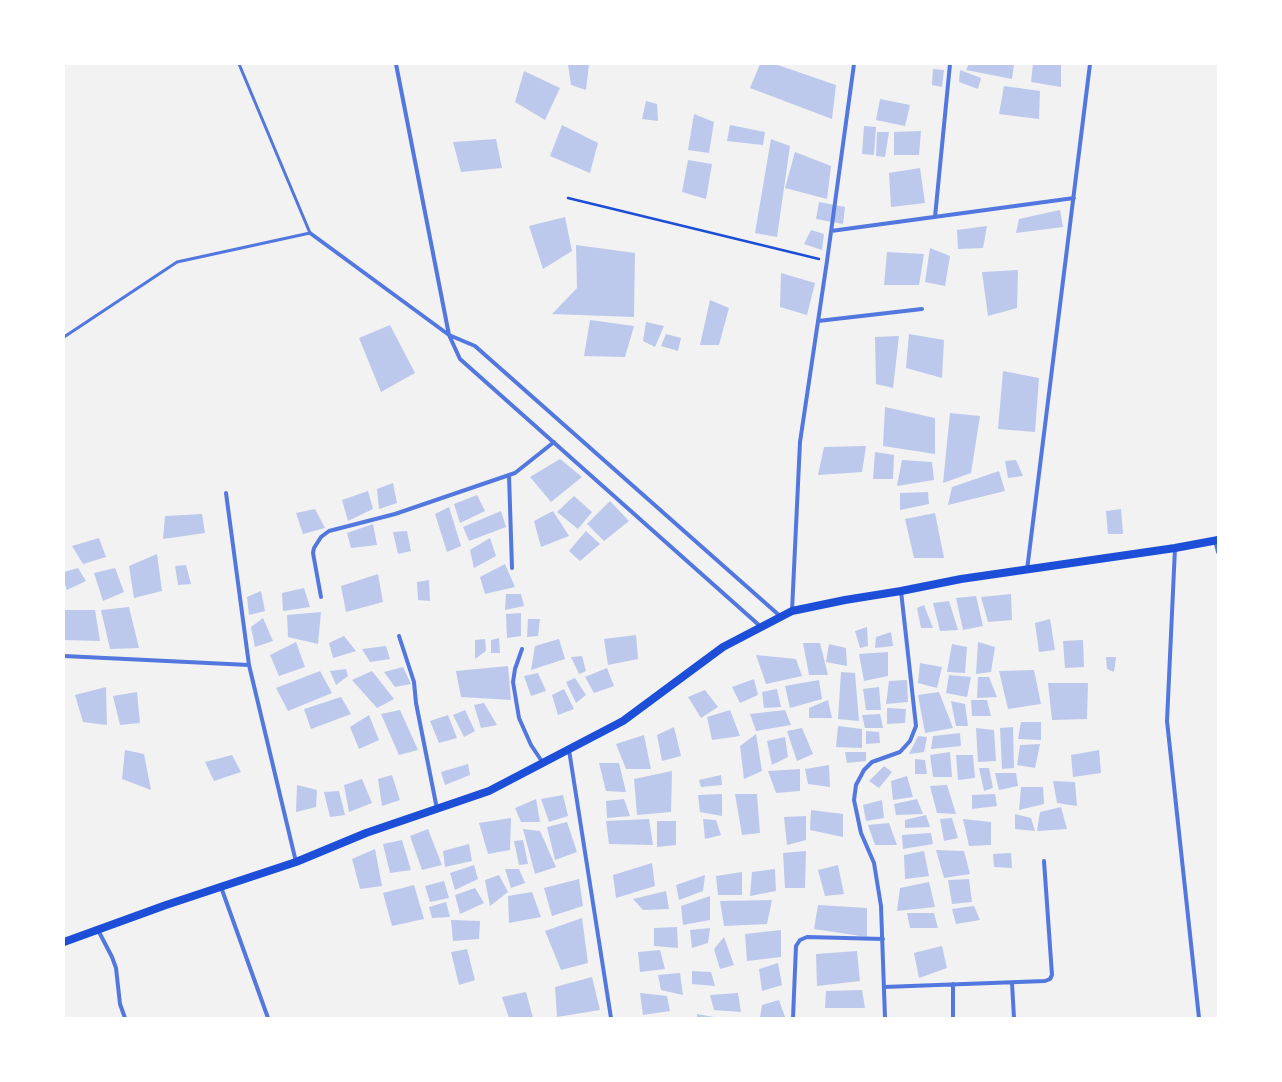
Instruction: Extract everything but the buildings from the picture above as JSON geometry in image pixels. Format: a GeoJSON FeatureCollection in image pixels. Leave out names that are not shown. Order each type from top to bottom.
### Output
{"type":"FeatureCollection","features":[{"type":"Feature","properties":{"kind":"main road"},"geometry":{"type":"LineString","coordinates":[[64,942],[166,905],[296,862],[366,833],[489,791],[623,721],[723,647],[760,626],[792,611],[961,579],[1175,548],[1217,540]]}},
{"type":"Feature","properties":{"kind":"street"},"geometry":{"type":"LineString","coordinates":[[396,64],[449,335],[460,359],[760,626]]}},
{"type":"Feature","properties":{"kind":"street"},"geometry":{"type":"LineString","coordinates":[[792,611],[800,442],[854,64]]}},
{"type":"Feature","properties":{"kind":"street"},"geometry":{"type":"LineString","coordinates":[[935,217],[950,64]]}},
{"type":"Feature","properties":{"kind":"street"},"geometry":{"type":"LineString","coordinates":[[1026,570],[1090,64]]}},
{"type":"Feature","properties":{"kind":"street"},"geometry":{"type":"LineString","coordinates":[[831,231],[1074,198]]}},
{"type":"Feature","properties":{"kind":"street"},"geometry":{"type":"LineString","coordinates":[[310,233],[449,335],[475,346],[780,616]]}},
{"type":"Feature","properties":{"kind":"street"},"geometry":{"type":"LineString","coordinates":[[818,321],[922,309]]}},
{"type":"Feature","properties":{"kind":"street"},"geometry":{"type":"LineString","coordinates":[[321,597],[313,553],[314,548],[321,537],[329,531],[395,514],[515,473],[554,442]]}},
{"type":"Feature","properties":{"kind":"street"},"geometry":{"type":"LineString","coordinates":[[509,475],[512,568]]}},
{"type":"Feature","properties":{"kind":"street"},"geometry":{"type":"LineString","coordinates":[[226,493],[249,665],[296,862]]}},
{"type":"Feature","properties":{"kind":"street"},"geometry":{"type":"LineString","coordinates":[[1217,540],[1218,552]]}},
{"type":"Feature","properties":{"kind":"street"},"geometry":{"type":"LineString","coordinates":[[1175,548],[1167,721],[1199,1018]]}},
{"type":"Feature","properties":{"kind":"street"},"geometry":{"type":"LineString","coordinates":[[885,1018],[882,906],[874,863],[861,832],[854,800],[856,786],[864,770],[872,762],[900,752],[910,741],[916,726],[901,591]]}},
{"type":"Feature","properties":{"kind":"street"},"geometry":{"type":"LineString","coordinates":[[399,636],[414,682],[416,703],[437,809]]}},
{"type":"Feature","properties":{"kind":"street"},"geometry":{"type":"LineString","coordinates":[[522,649],[515,668],[513,682],[519,718],[531,745],[543,763]]}},
{"type":"Feature","properties":{"kind":"street"},"geometry":{"type":"LineString","coordinates":[[64,656],[249,665]]}},
{"type":"Feature","properties":{"kind":"street"},"geometry":{"type":"LineString","coordinates":[[569,750],[611,1018]]}},
{"type":"Feature","properties":{"kind":"street"},"geometry":{"type":"LineString","coordinates":[[884,987],[1045,982],[1050,979],[1052,975],[1044,861]]}},
{"type":"Feature","properties":{"kind":"street"},"geometry":{"type":"LineString","coordinates":[[221,887],[268,1018]]}},
{"type":"Feature","properties":{"kind":"street"},"geometry":{"type":"LineString","coordinates":[[98,930],[116,968],[120,1004],[125,1018]]}},
{"type":"Feature","properties":{"kind":"street"},"geometry":{"type":"LineString","coordinates":[[793,1018],[796,946],[800,940],[807,937],[883,939]]}},
{"type":"Feature","properties":{"kind":"street"},"geometry":{"type":"LineString","coordinates":[[1012,983],[1014,1018]]}},
{"type":"Feature","properties":{"kind":"street"},"geometry":{"type":"LineString","coordinates":[[953,984],[953,1018]]}},
{"type":"Feature","properties":{"kind":"lane"},"geometry":{"type":"LineString","coordinates":[[64,337],[177,262],[310,233],[239,64]]}},
{"type":"Feature","properties":{"kind":"path"},"geometry":{"type":"LineString","coordinates":[[568,198],[827,261]]}}]}
